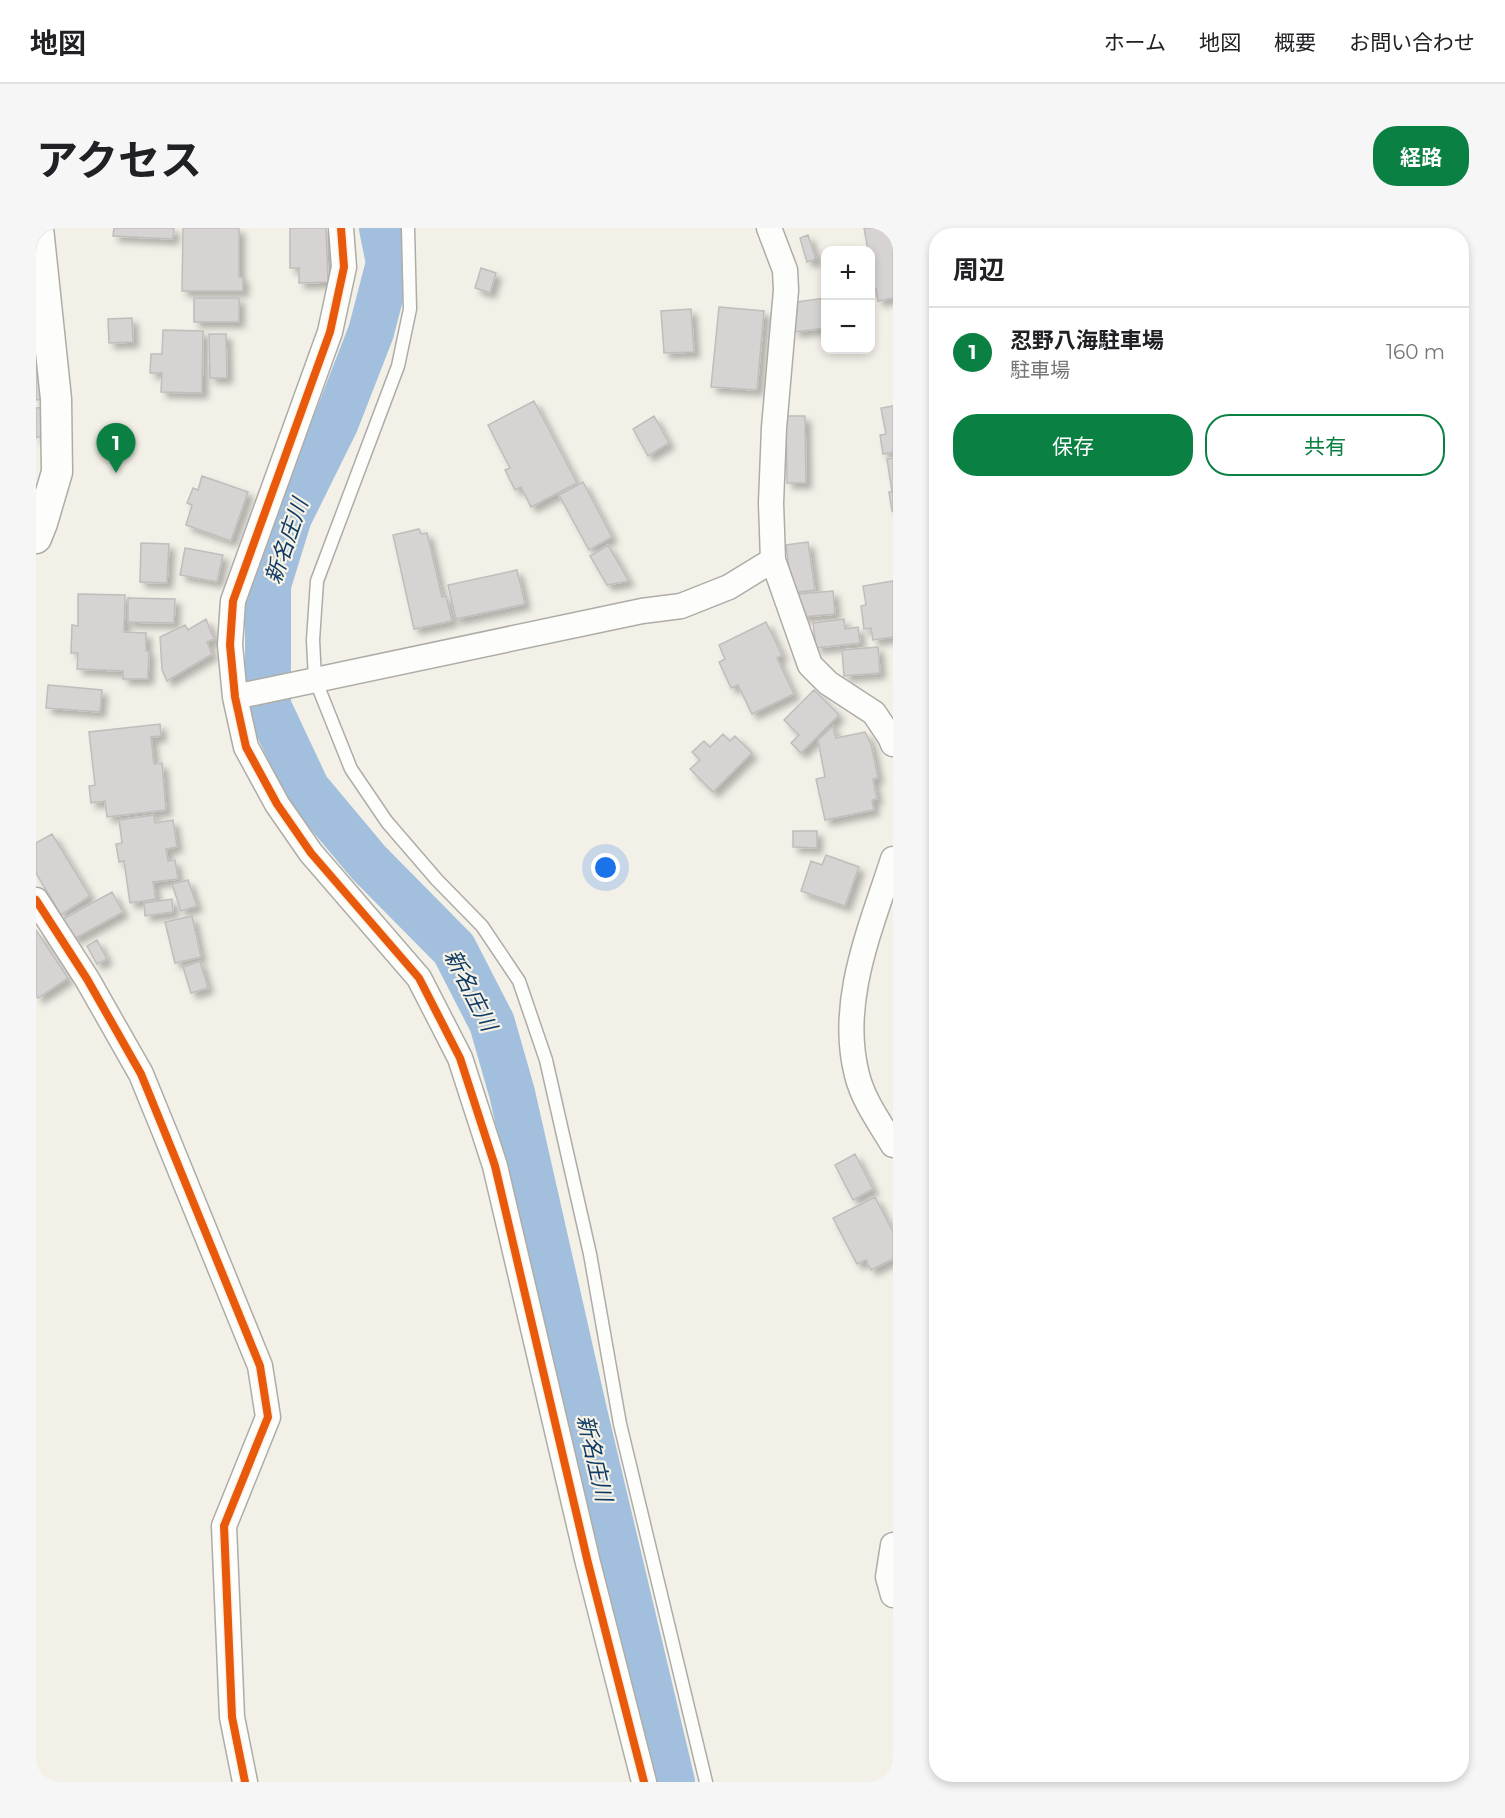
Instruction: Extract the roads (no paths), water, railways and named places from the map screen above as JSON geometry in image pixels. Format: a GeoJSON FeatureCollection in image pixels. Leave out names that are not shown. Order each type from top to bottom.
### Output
{"type":"FeatureCollection","features":[{"type":"Feature","properties":{"kind":"street"},"geometry":{"type":"LineString","coordinates":[[36,538],[57,472],[56,399],[38,228]]}},
{"type":"Feature","properties":{"kind":"street"},"geometry":{"type":"LineString","coordinates":[[341,228],[344,267],[330,332],[234,601],[230,645],[246,747],[277,804],[311,853],[419,978],[460,1058],[495,1166],[588,1563],[644,1782]]}},
{"type":"Feature","properties":{"kind":"street"},"geometry":{"type":"LineString","coordinates":[[770,228],[785,270],[786,290],[774,428],[771,503],[773,560],[810,664],[828,683],[874,713],[893,744]]}},
{"type":"Feature","properties":{"kind":"street"},"geometry":{"type":"LineString","coordinates":[[239,696],[642,611],[681,606],[729,587],[773,560]]}},
{"type":"Feature","properties":{"kind":"street"},"geometry":{"type":"LineString","coordinates":[[893,859],[861,962],[852,1005],[852,1040],[857,1076],[868,1103],[893,1145]]}},
{"type":"Feature","properties":{"kind":"street"},"geometry":{"type":"LineString","coordinates":[[36,900],[87,979],[141,1074],[260,1366],[268,1417],[224,1526],[232,1717],[245,1782]]}},
{"type":"Feature","properties":{"kind":"street"},"geometry":{"type":"LineString","coordinates":[[893,1545],[888,1577],[893,1595]]}},
{"type":"Feature","properties":{"kind":"lane"},"geometry":{"type":"LineString","coordinates":[[408,228],[410,309],[398,366],[317,581],[313,640],[314,679],[351,770],[387,822],[437,880],[482,926],[519,981],[546,1060],[590,1254],[620,1424],[706,1782]]}},
{"type":"Feature","properties":{"kind":"waterway","name":"新名庄川"},"geometry":{"type":"LineString","coordinates":[[382,228],[389,263],[371,332],[336,422],[289,517],[268,585],[268,706],[307,789],[369,863],[454,949],[492,1023],[512,1093],[672,1782]]}},
{"type":"Feature","properties":{"kind":"place","name":"忍野八海駐車場"},"geometry":{"type":"Point","coordinates":[116,473]}}]}
